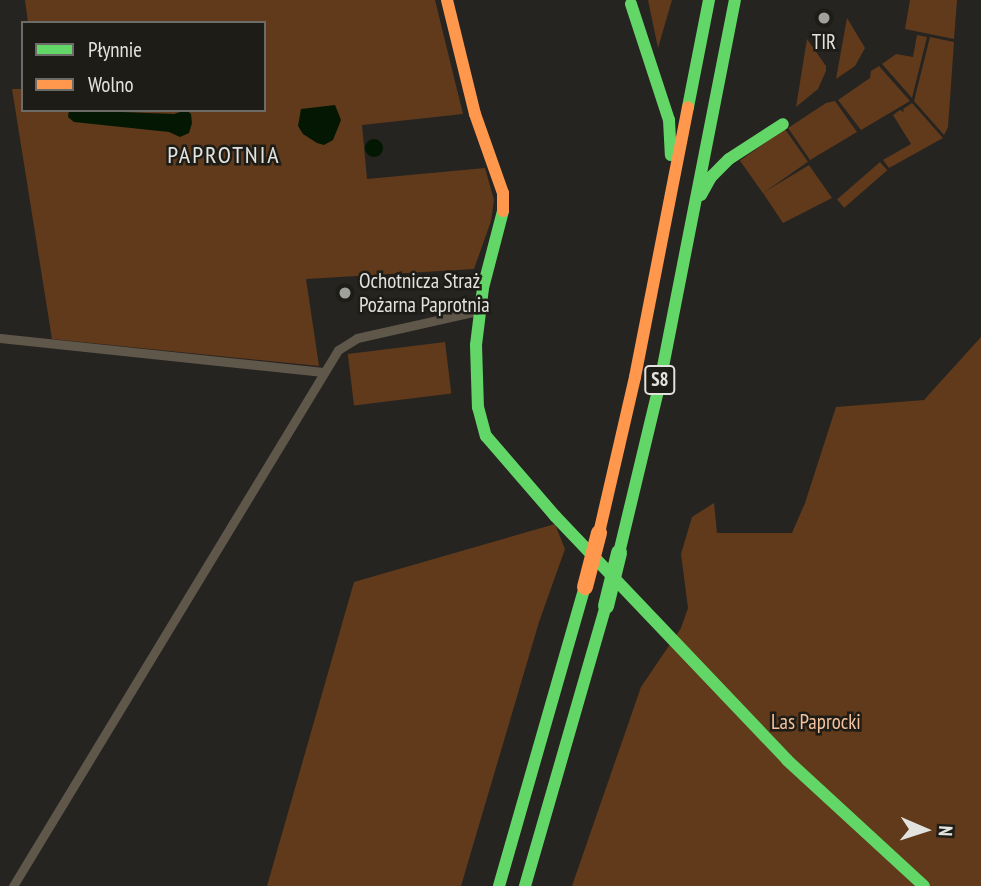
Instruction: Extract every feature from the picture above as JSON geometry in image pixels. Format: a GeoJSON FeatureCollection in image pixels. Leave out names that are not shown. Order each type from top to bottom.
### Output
{"type":"FeatureCollection","features":[{"type":"Feature","properties":{"kind":"main road"},"geometry":{"type":"LineString","coordinates":[[447,0],[475,114],[503,193],[501,222],[478,311],[475,372],[482,427],[491,443],[555,516],[787,760],[924,886]]}},
{"type":"Feature","properties":{"kind":"main road","name":"S8"},"geometry":{"type":"LineString","coordinates":[[499,886],[599,533],[630,399],[709,0]]}},
{"type":"Feature","properties":{"kind":"main road","name":"S8"},"geometry":{"type":"LineString","coordinates":[[525,886],[620,553],[659,387],[735,0]]}},
{"type":"Feature","properties":{"kind":"main road"},"geometry":{"type":"LineString","coordinates":[[631,4],[669,120],[672,139],[668,210]]}},
{"type":"Feature","properties":{"kind":"main road"},"geometry":{"type":"LineString","coordinates":[[695,206],[711,177],[729,159],[783,124]]}},
{"type":"Feature","properties":{"kind":"street"},"geometry":{"type":"LineString","coordinates":[[13,886],[338,350],[357,338],[478,311]]}},
{"type":"Feature","properties":{"kind":"street"},"geometry":{"type":"LineString","coordinates":[[0,338],[323,372]]}},
{"type":"Feature","properties":{"kind":"green space"},"geometry":{"type":"Polygon","coordinates":[[[25,0],[435,0],[463,114],[362,125],[367,179],[485,168],[494,200],[491,221],[474,269],[306,279],[319,366],[52,339],[12,89],[21,89],[21,112],[266,112],[266,21],[28,21],[25,0]]]}},
{"type":"Feature","properties":{"kind":"green space"},"geometry":{"type":"Polygon","coordinates":[[[648,0],[672,0],[658,48],[648,0]]]}},
{"type":"Feature","properties":{"kind":"green space"},"geometry":{"type":"Polygon","coordinates":[[[910,0],[957,0],[954,39],[905,29],[910,0]]]}},
{"type":"Feature","properties":{"kind":"green space"},"geometry":{"type":"Polygon","coordinates":[[[847,18],[865,48],[855,66],[836,79],[847,18]]]}},
{"type":"Feature","properties":{"kind":"green space"},"geometry":{"type":"Polygon","coordinates":[[[917,35],[927,37],[912,98],[882,64],[896,54],[913,57],[917,35]]]}},
{"type":"Feature","properties":{"kind":"green space"},"geometry":{"type":"Polygon","coordinates":[[[930,37],[954,42],[948,127],[944,135],[914,101],[930,37]]]}},
{"type":"Feature","properties":{"kind":"green space"},"geometry":{"type":"Polygon","coordinates":[[[807,39],[826,66],[826,71],[818,89],[796,107],[807,39]]]}},
{"type":"Feature","properties":{"kind":"green space"},"geometry":{"type":"Polygon","coordinates":[[[879,66],[910,101],[861,130],[838,100],[870,78],[871,71],[879,66]]]}},
{"type":"Feature","properties":{"kind":"green space"},"geometry":{"type":"Polygon","coordinates":[[[835,101],[857,132],[810,160],[788,128],[826,103],[835,101]]]}},
{"type":"Feature","properties":{"kind":"green space"},"geometry":{"type":"Polygon","coordinates":[[[912,103],[943,138],[889,168],[883,160],[911,144],[893,115],[900,110],[904,112],[903,109],[912,103]]]}},
{"type":"Feature","properties":{"kind":"green space"},"geometry":{"type":"Polygon","coordinates":[[[785,129],[808,162],[763,193],[740,161],[785,129]]]}},
{"type":"Feature","properties":{"kind":"green space"},"geometry":{"type":"Polygon","coordinates":[[[880,162],[887,170],[844,208],[837,199],[880,162]]]}},
{"type":"Feature","properties":{"kind":"green space"},"geometry":{"type":"Polygon","coordinates":[[[809,165],[832,198],[783,223],[763,193],[809,165]]]}},
{"type":"Feature","properties":{"kind":"green space","name":"Las Paprocki"},"geometry":{"type":"Polygon","coordinates":[[[981,337],[981,886],[572,886],[641,687],[681,628],[688,608],[681,554],[692,517],[714,503],[717,533],[792,533],[805,503],[836,407],[924,400],[981,337]]]}},
{"type":"Feature","properties":{"kind":"green space"},"geometry":{"type":"Polygon","coordinates":[[[445,342],[451,394],[354,406],[348,354],[445,342]]]}},
{"type":"Feature","properties":{"kind":"green space"},"geometry":{"type":"Polygon","coordinates":[[[555,524],[565,549],[539,622],[461,886],[267,886],[354,582],[555,524]]]}},
{"type":"Feature","properties":{"kind":"shaded area"},"geometry":{"type":"Polygon","coordinates":[[[335,105],[341,120],[333,140],[324,145],[303,134],[298,126],[301,109],[335,105]]]}},
{"type":"Feature","properties":{"kind":"shaded area"},"geometry":{"type":"Polygon","coordinates":[[[69,112],[188,112],[192,123],[189,133],[180,137],[169,132],[74,122],[68,117],[69,112]]]}},
{"type":"Feature","properties":{"kind":"shaded area"},"geometry":{"type":"Polygon","coordinates":[[[374,139],[380,142],[383,148],[380,154],[374,157],[368,154],[365,148],[368,142],[374,139]]]}},
{"type":"Feature","properties":{"kind":"traffic: fast"},"geometry":{"type":"LineString","coordinates":[[688,107],[709,0]]}},
{"type":"Feature","properties":{"kind":"traffic: fast"},"geometry":{"type":"LineString","coordinates":[[619,553],[659,387],[735,0]]}},
{"type":"Feature","properties":{"kind":"traffic: fast"},"geometry":{"type":"LineString","coordinates":[[631,4],[669,120],[671,155]]}},
{"type":"Feature","properties":{"kind":"traffic: fast"},"geometry":{"type":"LineString","coordinates":[[701,195],[711,177],[729,159],[783,124]]}},
{"type":"Feature","properties":{"kind":"traffic: fast"},"geometry":{"type":"LineString","coordinates":[[503,211],[483,288],[476,345],[478,407],[486,436],[555,516],[787,760],[924,886]]}},
{"type":"Feature","properties":{"kind":"traffic: fast"},"geometry":{"type":"LineString","coordinates":[[606,606],[619,553]]}},
{"type":"Feature","properties":{"kind":"traffic: fast"},"geometry":{"type":"LineString","coordinates":[[499,886],[585,587]]}},
{"type":"Feature","properties":{"kind":"traffic: fast"},"geometry":{"type":"LineString","coordinates":[[525,886],[606,606]]}},
{"type":"Feature","properties":{"kind":"traffic: slow"},"geometry":{"type":"LineString","coordinates":[[447,0],[475,114],[503,193],[503,211]]}},
{"type":"Feature","properties":{"kind":"traffic: slow"},"geometry":{"type":"LineString","coordinates":[[599,533],[635,377],[688,107]]}},
{"type":"Feature","properties":{"kind":"traffic: slow"},"geometry":{"type":"LineString","coordinates":[[585,587],[599,533]]}},
{"type":"Feature","properties":{"kind":"place","name":"TIR"},"geometry":{"type":"Point","coordinates":[824,18]}},
{"type":"Feature","properties":{"kind":"place","name":"Ochotnicza Straż Pożarna Paprotnia"},"geometry":{"type":"Point","coordinates":[345,293]}},
{"type":"Feature","properties":{"kind":"district","name":"PAPROTNIA"},"geometry":{"type":"Point","coordinates":[224,155]}}]}
